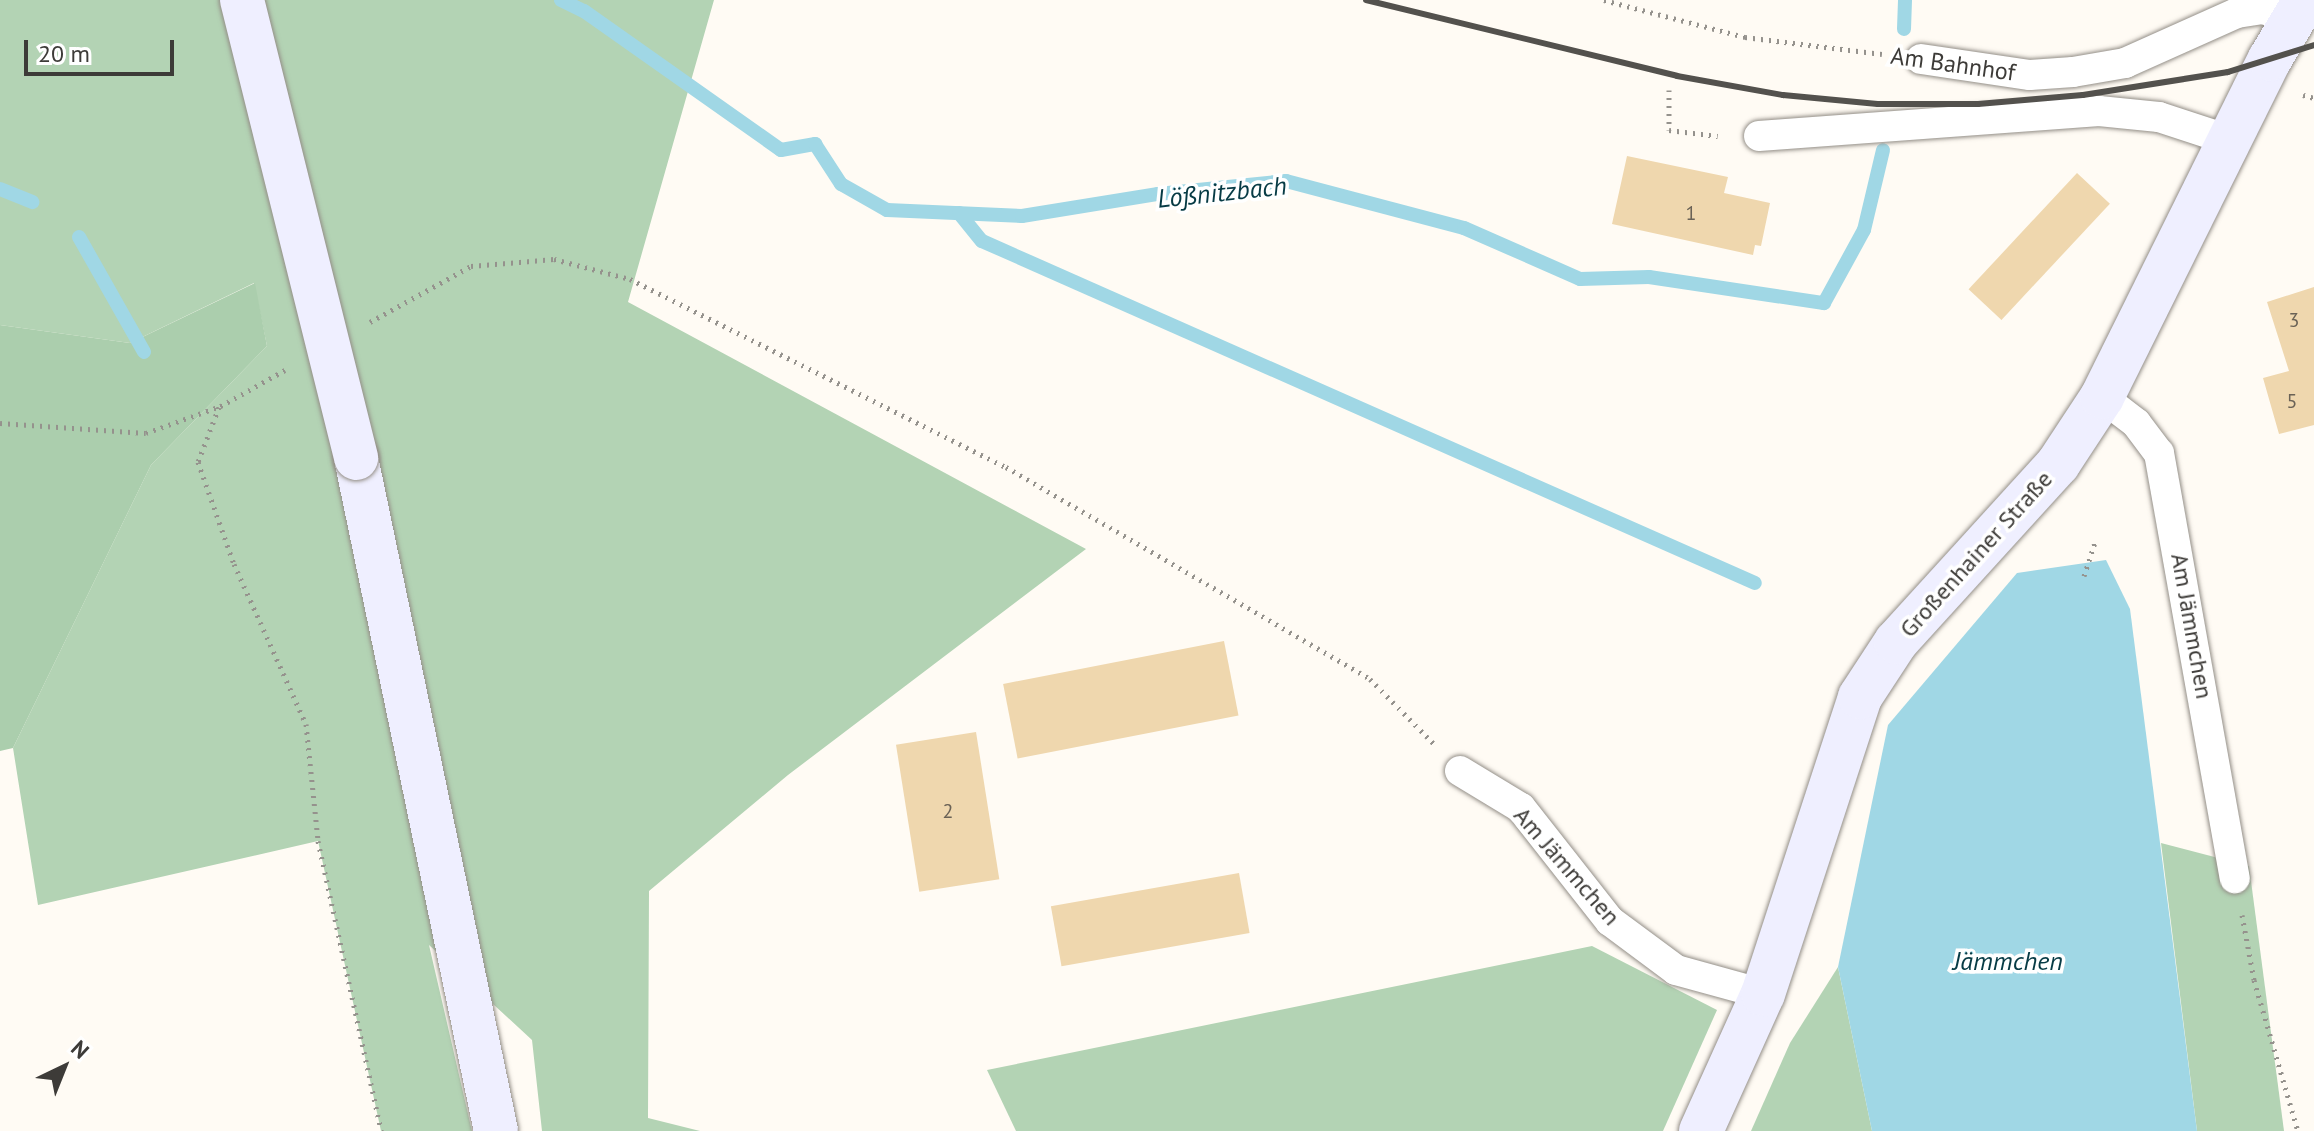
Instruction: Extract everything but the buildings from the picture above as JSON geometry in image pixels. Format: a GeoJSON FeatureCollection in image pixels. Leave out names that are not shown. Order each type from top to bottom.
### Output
{"type":"FeatureCollection","features":[{"type":"Feature","properties":{"kind":"street"},"geometry":{"type":"LineString","coordinates":[[242,0],[356,458],[496,1131]]}},
{"type":"Feature","properties":{"kind":"street","name":"Großenhainer Straße"},"geometry":{"type":"LineString","coordinates":[[1701,1131],[1763,994],[1860,697],[1896,642],[2058,464],[2102,397],[2232,141],[2270,59],[2299,9]]}},
{"type":"Feature","properties":{"kind":"lane","name":"Am Bahnhof"},"geometry":{"type":"LineString","coordinates":[[1921,59],[2030,75],[2073,72],[2125,63],[2237,13],[2299,9]]}},
{"type":"Feature","properties":{"kind":"lane"},"geometry":{"type":"LineString","coordinates":[[1759,136],[2099,111],[2159,117],[2232,141]]}},
{"type":"Feature","properties":{"kind":"lane","name":"Am Jämmchen"},"geometry":{"type":"LineString","coordinates":[[2102,397],[2136,423],[2159,453],[2235,878]]}},
{"type":"Feature","properties":{"kind":"lane","name":"Am Jämmchen"},"geometry":{"type":"LineString","coordinates":[[1460,771],[1521,808],[1610,921],[1654,954],[1676,970],[1763,994]]}},
{"type":"Feature","properties":{"kind":"path","name":"Am Bahnhof"},"geometry":{"type":"LineString","coordinates":[[1604,0],[1745,37],[1921,59]]}},
{"type":"Feature","properties":{"kind":"path"},"geometry":{"type":"LineString","coordinates":[[1669,90],[1669,130],[1717,136],[1759,136]]}},
{"type":"Feature","properties":{"kind":"path"},"geometry":{"type":"LineString","coordinates":[[365,325],[471,266],[554,259],[630,279],[1006,467],[1370,679],[1460,771]]}},
{"type":"Feature","properties":{"kind":"path"},"geometry":{"type":"LineString","coordinates":[[0,423],[146,433],[219,407],[299,362]]}},
{"type":"Feature","properties":{"kind":"path"},"geometry":{"type":"LineString","coordinates":[[219,407],[198,462],[234,564],[306,724],[318,841],[381,1131]]}},
{"type":"Feature","properties":{"kind":"path"},"geometry":{"type":"LineString","coordinates":[[2084,576],[2096,539]]}},
{"type":"Feature","properties":{"kind":"path"},"geometry":{"type":"LineString","coordinates":[[2235,878],[2254,980],[2298,1131]]}},
{"type":"Feature","properties":{"kind":"green space"},"geometry":{"type":"Polygon","coordinates":[[[0,0],[714,0],[628,302],[1086,549],[788,775],[649,891],[648,1118],[700,1131],[542,1131],[532,1040],[429,945],[472,1131],[381,1131],[318,841],[38,905],[13,748],[151,465],[267,346],[254,283],[130,343],[0,325],[0,0]]]}},
{"type":"Feature","properties":{"kind":"green space"},"geometry":{"type":"Polygon","coordinates":[[[255,283],[267,346],[151,465],[13,748],[0,751],[0,325],[130,343],[255,283]]]}},
{"type":"Feature","properties":{"kind":"green space"},"geometry":{"type":"Polygon","coordinates":[[[2161,843],[2249,866],[2284,1131],[2197,1131],[2161,843]]]}},
{"type":"Feature","properties":{"kind":"green space"},"geometry":{"type":"Polygon","coordinates":[[[1592,946],[1717,1010],[1663,1131],[1016,1131],[987,1070],[1592,946]]]}},
{"type":"Feature","properties":{"kind":"green space"},"geometry":{"type":"Polygon","coordinates":[[[1838,967],[1872,1131],[1751,1131],[1790,1043],[1838,967]]]}},
{"type":"Feature","properties":{"kind":"water","name":"Jämmchen"},"geometry":{"type":"Polygon","coordinates":[[[2106,560],[2130,609],[2197,1131],[1872,1131],[1838,967],[1888,725],[2017,573],[2106,560]]]}},
{"type":"Feature","properties":{"kind":"waterway","name":"Lößnitzbach"},"geometry":{"type":"LineString","coordinates":[[561,0],[584,11],[781,150],[815,144],[841,184],[887,210],[1022,216],[1158,194],[1286,181],[1464,228],[1580,279],[1649,277],[1824,303],[1864,230],[1883,150]]}},
{"type":"Feature","properties":{"kind":"waterway","name":"Lößnitzbach"},"geometry":{"type":"LineString","coordinates":[[1904,29],[1905,0]]}},
{"type":"Feature","properties":{"kind":"waterway"},"geometry":{"type":"LineString","coordinates":[[0,189],[33,202]]}},
{"type":"Feature","properties":{"kind":"waterway"},"geometry":{"type":"LineString","coordinates":[[959,213],[982,241],[1755,583]]}},
{"type":"Feature","properties":{"kind":"waterway"},"geometry":{"type":"LineString","coordinates":[[79,237],[144,352]]}},
{"type":"Feature","properties":{"kind":"railway"},"geometry":{"type":"LineString","coordinates":[[1366,0],[1677,76],[1783,95],[1878,104],[1978,104],[2083,95],[2228,72],[2314,45]]}}]}
